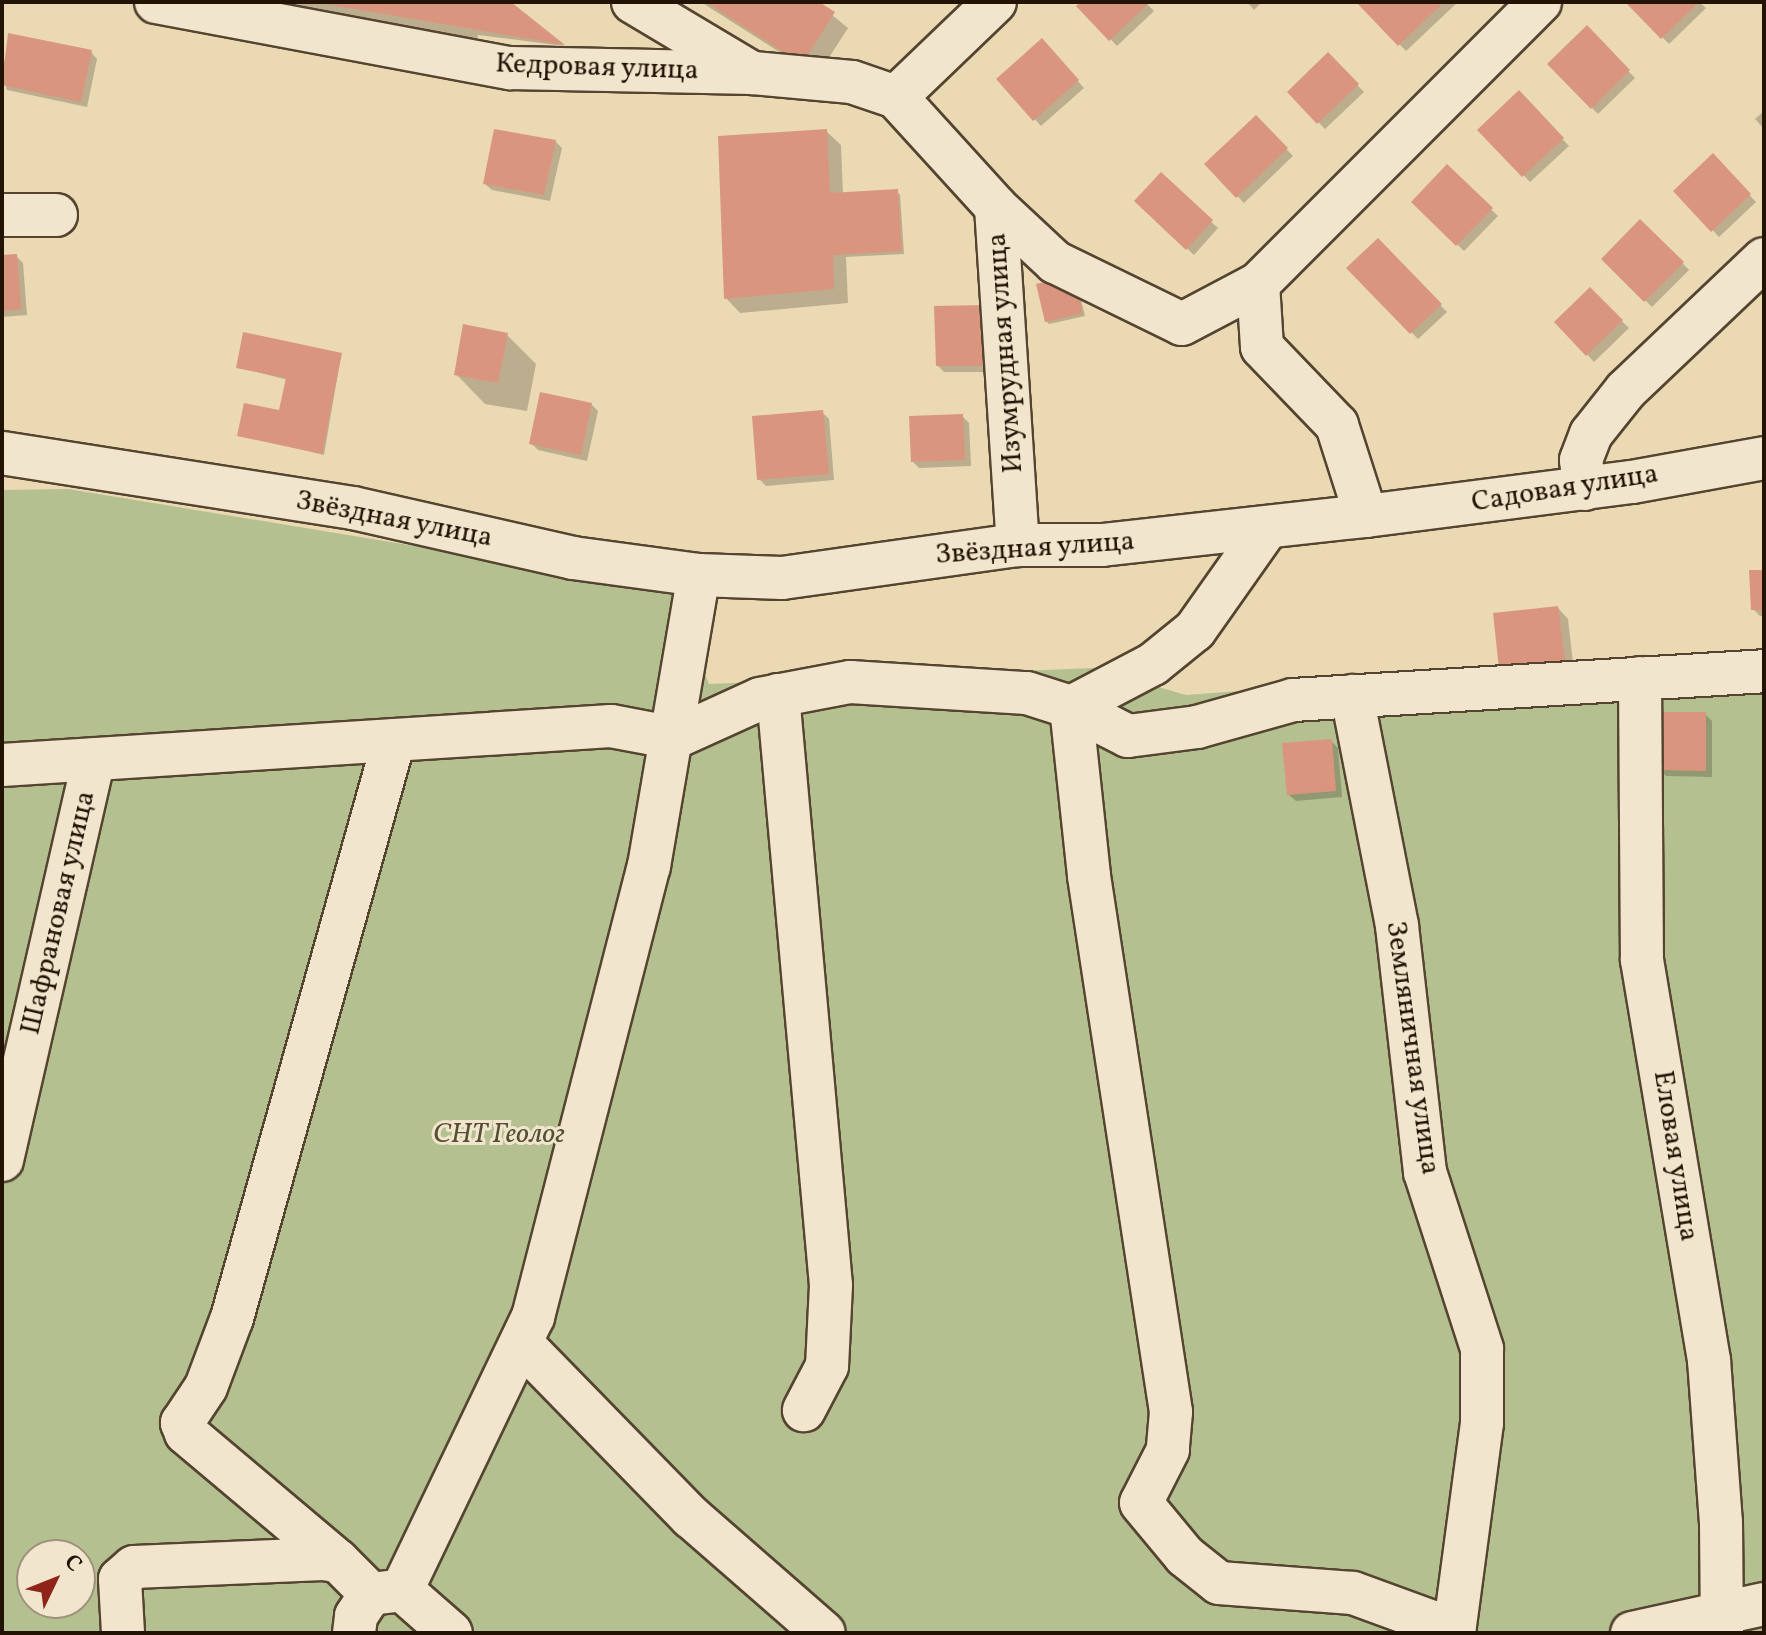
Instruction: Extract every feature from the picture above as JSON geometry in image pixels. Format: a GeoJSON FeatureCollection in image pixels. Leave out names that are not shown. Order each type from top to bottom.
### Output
{"type":"FeatureCollection","features":[{"type":"Feature","properties":{"kind":"street","name":"Кедровая улица"},"geometry":{"type":"LineString","coordinates":[[156,2],[510,68],[753,73],[852,82],[896,97]]}},
{"type":"Feature","properties":{"kind":"street"},"geometry":{"type":"LineString","coordinates":[[633,2],[753,73]]}},
{"type":"Feature","properties":{"kind":"street"},"geometry":{"type":"LineString","coordinates":[[896,97],[995,2]]}},
{"type":"Feature","properties":{"kind":"street"},"geometry":{"type":"LineString","coordinates":[[996,207],[1055,262],[1182,324],[1258,284],[1540,2]]}},
{"type":"Feature","properties":{"kind":"street","name":"Изумрудная улица"},"geometry":{"type":"LineString","coordinates":[[896,97],[996,207],[1018,545]]}},
{"type":"Feature","properties":{"kind":"street"},"geometry":{"type":"LineString","coordinates":[[2,215],[56,215]]}},
{"type":"Feature","properties":{"kind":"street"},"geometry":{"type":"LineString","coordinates":[[1585,489],[1581,460],[1608,412],[1652,363],[1764,259]]}},
{"type":"Feature","properties":{"kind":"street"},"geometry":{"type":"LineString","coordinates":[[1258,284],[1262,347],[1337,425],[1366,516]]}},
{"type":"Feature","properties":{"kind":"street","name":"Звёздная улица"},"geometry":{"type":"LineString","coordinates":[[2,453],[353,508],[573,558],[699,575],[782,578],[1018,545],[1102,545],[1366,516]]}},
{"type":"Feature","properties":{"kind":"street","name":"Садовая улица"},"geometry":{"type":"LineString","coordinates":[[1366,516],[1585,489],[1764,458]]}},
{"type":"Feature","properties":{"kind":"street"},"geometry":{"type":"LineString","coordinates":[[1071,707],[1153,664],[1195,630],[1267,528]]}},
{"type":"Feature","properties":{"kind":"street"},"geometry":{"type":"LineString","coordinates":[[354,1633],[356,1616],[386,1592],[522,1344],[616,1004],[674,738],[699,575]]}},
{"type":"Feature","properties":{"kind":"street"},"geometry":{"type":"LineString","coordinates":[[2,765],[611,726],[674,738],[708,719],[778,695],[850,682],[1027,693],[1071,707],[1128,736],[1197,727],[1293,700],[1764,671]]}},
{"type":"Feature","properties":{"kind":"street","name":"Еловая улица"},"geometry":{"type":"LineString","coordinates":[[1640,678],[1642,960],[1709,1360],[1722,1623]]}},
{"type":"Feature","properties":{"kind":"street"},"geometry":{"type":"LineString","coordinates":[[778,695],[796,938],[831,1285],[827,1366],[804,1410]]}},
{"type":"Feature","properties":{"kind":"street","name":"Земляничная улица"},"geometry":{"type":"LineString","coordinates":[[1352,696],[1397,926],[1425,1172],[1482,1349],[1482,1423],[1454,1632]]}},
{"type":"Feature","properties":{"kind":"street"},"geometry":{"type":"LineString","coordinates":[[1071,707],[1089,876],[1171,1412],[1168,1450],[1141,1503],[1185,1556],[1219,1583],[1353,1593],[1454,1632]]}},
{"type":"Feature","properties":{"kind":"street"},"geometry":{"type":"LineString","coordinates":[[394,740],[232,1318],[206,1387],[182,1423],[186,1433],[338,1561],[451,1633]]}},
{"type":"Feature","properties":{"kind":"street","name":"Шафрановая улица"},"geometry":{"type":"LineString","coordinates":[[2,1160],[94,759]]}},
{"type":"Feature","properties":{"kind":"street"},"geometry":{"type":"LineString","coordinates":[[522,1344],[691,1517],[824,1633]]}},
{"type":"Feature","properties":{"kind":"street"},"geometry":{"type":"LineString","coordinates":[[123,1633],[118,1592],[120,1579],[134,1567],[338,1561]]}},
{"type":"Feature","properties":{"kind":"street"},"geometry":{"type":"LineString","coordinates":[[1632,1633],[1722,1623],[1764,1604]]}},
{"type":"Feature","properties":{"kind":"green space","name":"СНТ Геолог"},"geometry":{"type":"Polygon","coordinates":[[[68,489],[670,588],[709,684],[1093,668],[1186,695],[1764,652],[1764,1633],[2,1633],[2,490],[68,489]]]}},
{"type":"Feature","properties":{"kind":"building"},"geometry":{"type":"Polygon","coordinates":[[[320,2],[511,2],[565,45],[320,3],[320,2]]]}},
{"type":"Feature","properties":{"kind":"building"},"geometry":{"type":"Polygon","coordinates":[[[706,2],[819,2],[835,12],[802,64],[706,2]]]}},
{"type":"Feature","properties":{"kind":"building"},"geometry":{"type":"Polygon","coordinates":[[[1081,2],[1150,2],[1109,41],[1076,6],[1081,2]]]}},
{"type":"Feature","properties":{"kind":"building"},"geometry":{"type":"Polygon","coordinates":[[[1356,2],[1444,2],[1398,46],[1356,2]]]}},
{"type":"Feature","properties":{"kind":"building"},"geometry":{"type":"Polygon","coordinates":[[[1625,2],[1699,2],[1661,39],[1625,2]]]}},
{"type":"Feature","properties":{"kind":"building"},"geometry":{"type":"Polygon","coordinates":[[[1587,25],[1630,70],[1591,109],[1547,64],[1587,25]]]}},
{"type":"Feature","properties":{"kind":"building"},"geometry":{"type":"Polygon","coordinates":[[[8,33],[92,50],[81,102],[2,85],[8,33]]]}},
{"type":"Feature","properties":{"kind":"building"},"geometry":{"type":"Polygon","coordinates":[[[1042,38],[1079,80],[1033,121],[996,79],[1042,38]]]}},
{"type":"Feature","properties":{"kind":"building"},"geometry":{"type":"Polygon","coordinates":[[[1328,52],[1359,84],[1317,124],[1287,92],[1328,52]]]}},
{"type":"Feature","properties":{"kind":"building"},"geometry":{"type":"Polygon","coordinates":[[[1519,90],[1564,138],[1522,177],[1477,130],[1519,90]]]}},
{"type":"Feature","properties":{"kind":"building"},"geometry":{"type":"Polygon","coordinates":[[[1256,115],[1288,148],[1236,198],[1204,164],[1256,115]]]}},
{"type":"Feature","properties":{"kind":"building"},"geometry":{"type":"Polygon","coordinates":[[[494,129],[556,140],[544,195],[483,184],[494,129]]]}},
{"type":"Feature","properties":{"kind":"building"},"geometry":{"type":"Polygon","coordinates":[[[827,129],[830,193],[898,189],[902,251],[833,255],[834,289],[724,299],[718,136],[827,129]]]}},
{"type":"Feature","properties":{"kind":"building"},"geometry":{"type":"Polygon","coordinates":[[[1713,153],[1751,194],[1711,232],[1673,191],[1713,153]]]}},
{"type":"Feature","properties":{"kind":"building"},"geometry":{"type":"Polygon","coordinates":[[[1447,164],[1493,208],[1456,246],[1411,202],[1447,164]]]}},
{"type":"Feature","properties":{"kind":"building"},"geometry":{"type":"Polygon","coordinates":[[[1161,172],[1213,220],[1186,250],[1134,201],[1161,172]]]}},
{"type":"Feature","properties":{"kind":"building"},"geometry":{"type":"Polygon","coordinates":[[[1640,219],[1684,262],[1644,302],[1601,259],[1640,219]]]}},
{"type":"Feature","properties":{"kind":"building"},"geometry":{"type":"Polygon","coordinates":[[[1378,238],[1442,304],[1410,334],[1346,268],[1378,238]]]}},
{"type":"Feature","properties":{"kind":"building"},"geometry":{"type":"Polygon","coordinates":[[[17,254],[21,309],[2,311],[2,255],[17,254]]]}},
{"type":"Feature","properties":{"kind":"building"},"geometry":{"type":"Polygon","coordinates":[[[1074,275],[1083,313],[1045,322],[1036,284],[1074,275]]]}},
{"type":"Feature","properties":{"kind":"building"},"geometry":{"type":"Polygon","coordinates":[[[1590,287],[1623,320],[1586,356],[1554,322],[1590,287]]]}},
{"type":"Feature","properties":{"kind":"building"},"geometry":{"type":"Polygon","coordinates":[[[988,305],[989,366],[936,366],[934,306],[988,305]]]}},
{"type":"Feature","properties":{"kind":"building"},"geometry":{"type":"Polygon","coordinates":[[[463,324],[508,333],[498,383],[454,375],[463,324]]]}},
{"type":"Feature","properties":{"kind":"building"},"geometry":{"type":"Polygon","coordinates":[[[243,332],[342,353],[322,454],[237,436],[244,403],[279,410],[286,378],[236,368],[243,332]]]}},
{"type":"Feature","properties":{"kind":"building"},"geometry":{"type":"Polygon","coordinates":[[[540,392],[592,403],[581,455],[529,444],[540,392]]]}},
{"type":"Feature","properties":{"kind":"building"},"geometry":{"type":"Polygon","coordinates":[[[823,410],[829,474],[757,480],[752,416],[823,410]]]}},
{"type":"Feature","properties":{"kind":"building"},"geometry":{"type":"Polygon","coordinates":[[[963,414],[965,460],[911,462],[909,416],[963,414]]]}},
{"type":"Feature","properties":{"kind":"building"},"geometry":{"type":"Polygon","coordinates":[[[1749,570],[1764,570],[1764,610],[1751,610],[1749,570]]]}},
{"type":"Feature","properties":{"kind":"building"},"geometry":{"type":"Polygon","coordinates":[[[1558,606],[1565,662],[1499,669],[1493,613],[1558,606]]]}},
{"type":"Feature","properties":{"kind":"building"},"geometry":{"type":"Polygon","coordinates":[[[1658,712],[1706,712],[1706,771],[1658,770],[1658,712]]]}},
{"type":"Feature","properties":{"kind":"building"},"geometry":{"type":"Polygon","coordinates":[[[1332,739],[1336,791],[1287,795],[1282,743],[1332,739]]]}}]}
